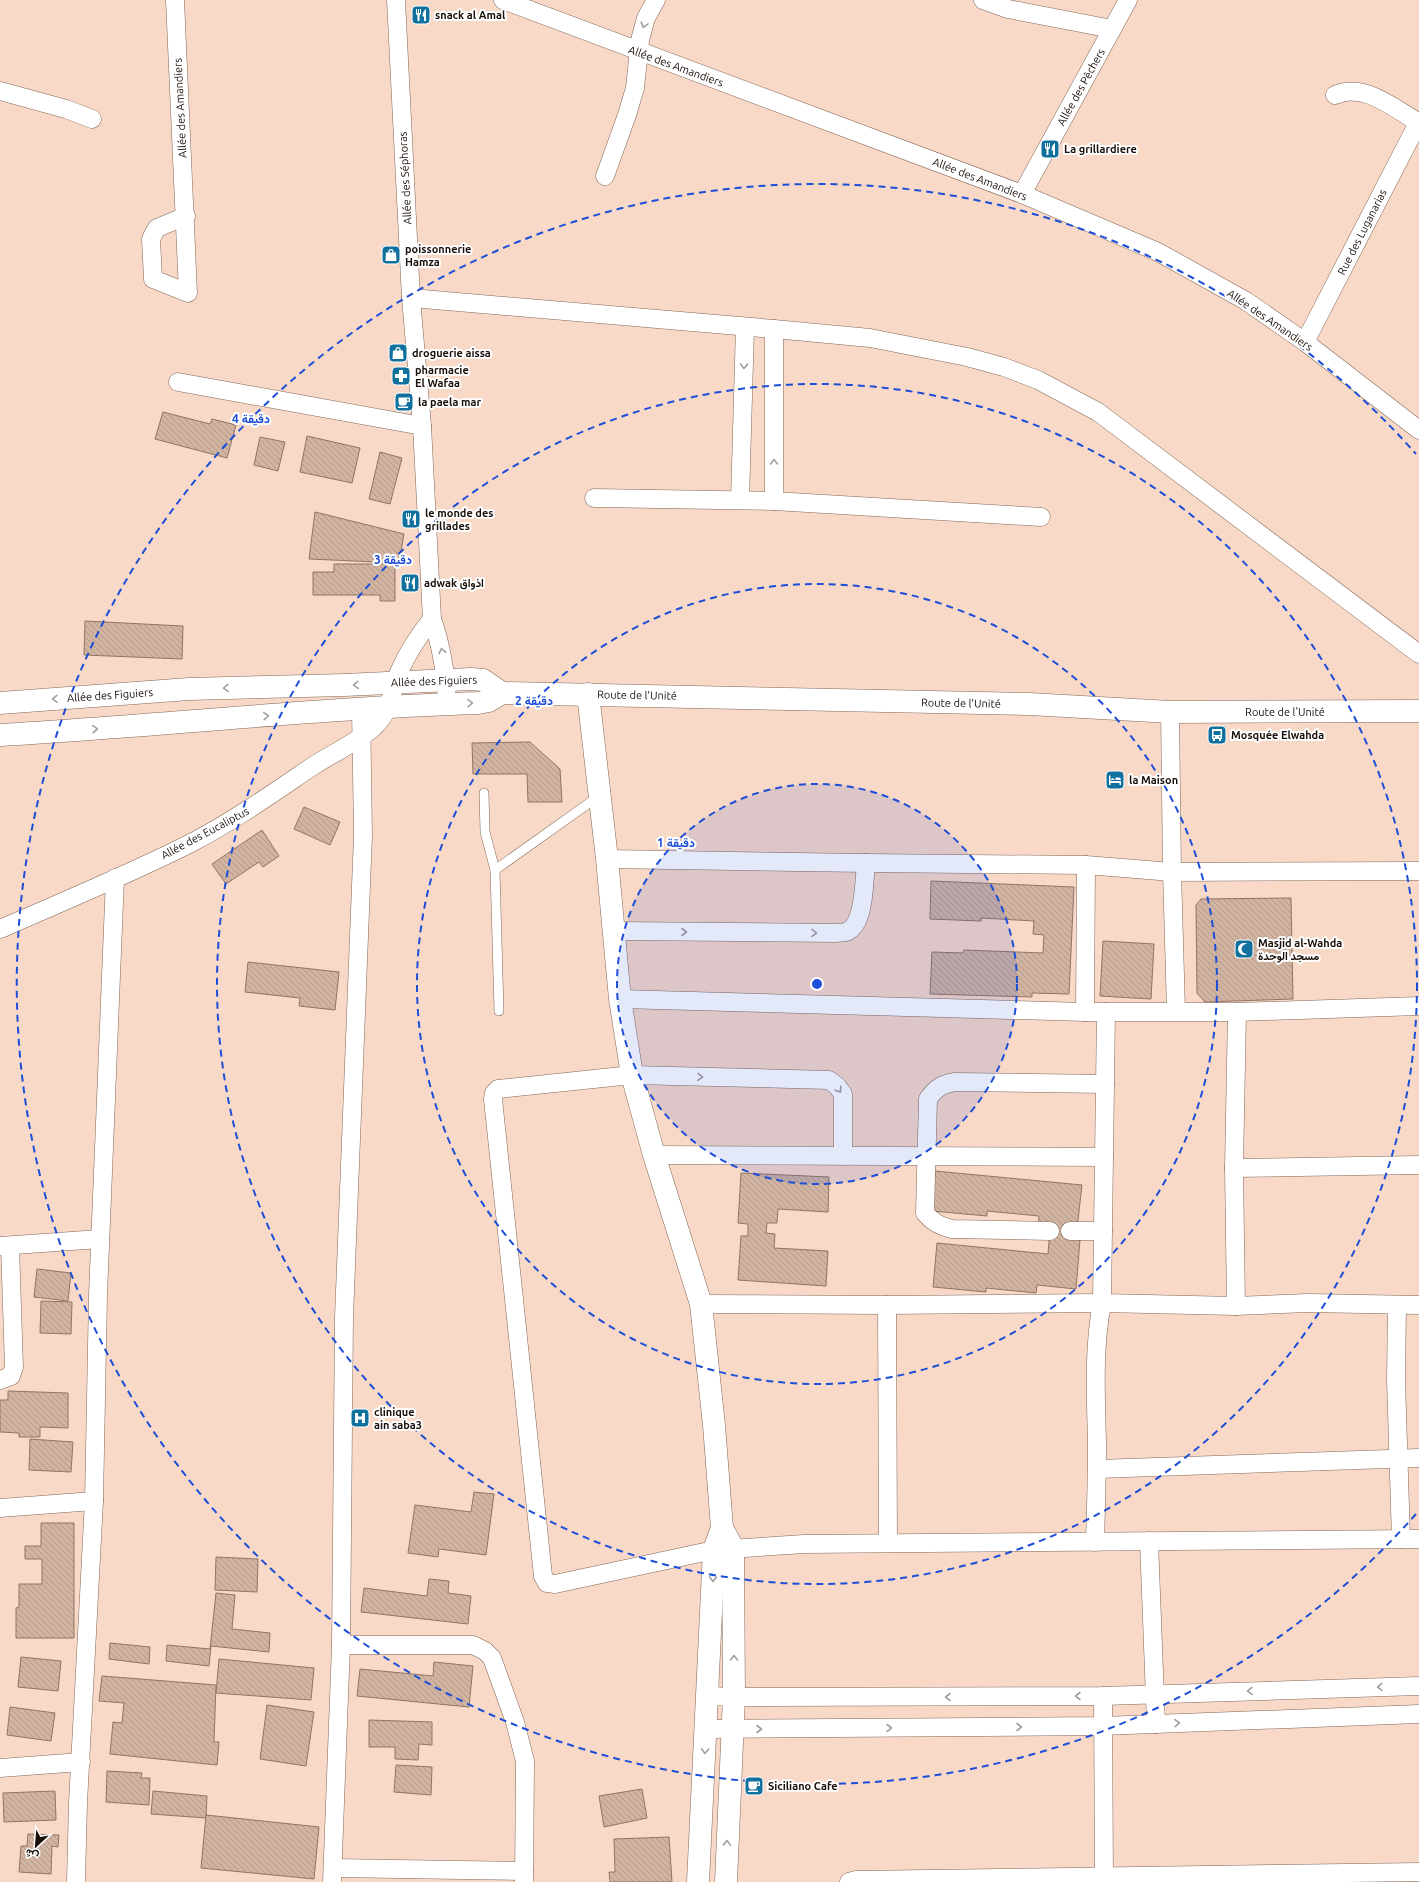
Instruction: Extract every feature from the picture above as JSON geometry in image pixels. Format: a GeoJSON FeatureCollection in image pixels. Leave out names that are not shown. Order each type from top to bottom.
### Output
{"type":"FeatureCollection","features":[{"type":"Feature","properties":{"kind":"street","name":"Allée des Amandiers"},"geometry":{"type":"LineString","coordinates":[[175,0],[186,216]]}},
{"type":"Feature","properties":{"kind":"street","name":"Allée des Séphoras"},"geometry":{"type":"LineString","coordinates":[[396,0],[411,298],[422,426],[432,619],[442,651],[446,680],[447,704]]}},
{"type":"Feature","properties":{"kind":"street","name":"Allée des Amandiers"},"geometry":{"type":"LineString","coordinates":[[503,0],[1022,194],[1158,252],[1246,301],[1305,342],[1419,430]]}},
{"type":"Feature","properties":{"kind":"street"},"geometry":{"type":"LineString","coordinates":[[605,176],[635,88],[640,40],[646,18],[656,0]]}},
{"type":"Feature","properties":{"kind":"street"},"geometry":{"type":"LineString","coordinates":[[983,0],[1008,9],[1112,29]]}},
{"type":"Feature","properties":{"kind":"street","name":"Allée des Pêchers"},"geometry":{"type":"LineString","coordinates":[[1022,194],[1128,0]]}},
{"type":"Feature","properties":{"kind":"street"},"geometry":{"type":"LineString","coordinates":[[1334,96],[1350,90],[1364,92],[1419,121]]}},
{"type":"Feature","properties":{"kind":"street"},"geometry":{"type":"LineString","coordinates":[[0,91],[66,109],[92,119]]}},
{"type":"Feature","properties":{"kind":"street","name":"Rue des Luganarias"},"geometry":{"type":"LineString","coordinates":[[1305,342],[1419,121]]}},
{"type":"Feature","properties":{"kind":"street"},"geometry":{"type":"LineString","coordinates":[[411,298],[870,338],[967,357],[1004,367],[1038,380],[1098,412],[1419,654]]}},
{"type":"Feature","properties":{"kind":"street"},"geometry":{"type":"LineString","coordinates":[[740,500],[745,327]]}},
{"type":"Feature","properties":{"kind":"street"},"geometry":{"type":"LineString","coordinates":[[774,329],[774,501]]}},
{"type":"Feature","properties":{"kind":"street"},"geometry":{"type":"LineString","coordinates":[[178,382],[422,426]]}},
{"type":"Feature","properties":{"kind":"street"},"geometry":{"type":"LineString","coordinates":[[594,498],[774,501],[1041,517]]}},
{"type":"Feature","properties":{"kind":"street"},"geometry":{"type":"LineString","coordinates":[[390,706],[395,683],[420,634],[432,619]]}},
{"type":"Feature","properties":{"kind":"street","name":"Allée des Figuiers"},"geometry":{"type":"LineString","coordinates":[[0,703],[189,689],[395,683],[446,680],[483,680],[502,693]]}},
{"type":"Feature","properties":{"kind":"street"},"geometry":{"type":"LineString","coordinates":[[0,735],[216,720],[361,707],[482,702],[502,693]]}},
{"type":"Feature","properties":{"kind":"street","name":"Route de l'Unité"},"geometry":{"type":"LineString","coordinates":[[502,693],[1030,704],[1170,712],[1419,711]]}},
{"type":"Feature","properties":{"kind":"street"},"geometry":{"type":"LineString","coordinates":[[588,694],[607,859],[620,999],[632,1075],[654,1155],[701,1304],[714,1425],[734,1697],[726,1882]]}},
{"type":"Feature","properties":{"kind":"street","name":"Allée des Eucaliptus"},"geometry":{"type":"LineString","coordinates":[[0,929],[193,842],[252,808],[314,765],[361,736],[373,727],[390,706]]}},
{"type":"Feature","properties":{"kind":"street"},"geometry":{"type":"LineString","coordinates":[[341,1645],[473,1646],[485,1651],[492,1658],[515,1722],[525,1761],[524,1876],[333,1875],[341,1645],[344,1317],[363,835],[361,707]]}},
{"type":"Feature","properties":{"kind":"street"},"geometry":{"type":"LineString","coordinates":[[1170,712],[1172,872],[1176,1011]]}},
{"type":"Feature","properties":{"kind":"street"},"geometry":{"type":"LineString","coordinates":[[607,859],[1086,865],[1172,872],[1419,871]]}},
{"type":"Feature","properties":{"kind":"street"},"geometry":{"type":"LineString","coordinates":[[614,931],[836,933],[848,931],[856,924],[860,916],[866,863]]}},
{"type":"Feature","properties":{"kind":"street"},"geometry":{"type":"LineString","coordinates":[[1085,1012],[1086,865]]}},
{"type":"Feature","properties":{"kind":"street"},"geometry":{"type":"LineString","coordinates":[[76,1882],[94,1501],[100,1239],[116,878]]}},
{"type":"Feature","properties":{"kind":"street"},"geometry":{"type":"LineString","coordinates":[[620,999],[1085,1012],[1237,1012],[1419,1006]]}},
{"type":"Feature","properties":{"kind":"street"},"geometry":{"type":"LineString","coordinates":[[1095,1542],[1097,1469],[1096,1354],[1097,1328],[1102,1303],[1106,1012]]}},
{"type":"Feature","properties":{"kind":"street"},"geometry":{"type":"LineString","coordinates":[[1236,1306],[1234,1168],[1237,1012]]}},
{"type":"Feature","properties":{"kind":"street"},"geometry":{"type":"LineString","coordinates":[[843,1156],[843,1094],[837,1086],[829,1080],[632,1075],[498,1089],[494,1093],[543,1576],[547,1582],[555,1584],[723,1549],[804,1544],[888,1542],[1419,1539]]}},
{"type":"Feature","properties":{"kind":"street"},"geometry":{"type":"LineString","coordinates":[[1050,1231],[952,1230],[940,1226],[931,1220],[925,1213],[928,1099],[935,1089],[944,1084],[955,1082],[1105,1084]]}},
{"type":"Feature","properties":{"kind":"street"},"geometry":{"type":"LineString","coordinates":[[654,1155],[1104,1157]]}},
{"type":"Feature","properties":{"kind":"street"},"geometry":{"type":"LineString","coordinates":[[1234,1168],[1419,1165]]}},
{"type":"Feature","properties":{"kind":"street"},"geometry":{"type":"LineString","coordinates":[[1070,1231],[1103,1232]]}},
{"type":"Feature","properties":{"kind":"street"},"geometry":{"type":"LineString","coordinates":[[0,1380],[11,1376],[14,1367],[5,1246],[100,1239]]}},
{"type":"Feature","properties":{"kind":"street"},"geometry":{"type":"LineString","coordinates":[[701,1304],[887,1305],[1102,1303],[1236,1306],[1308,1303],[1419,1305]]}},
{"type":"Feature","properties":{"kind":"street"},"geometry":{"type":"LineString","coordinates":[[887,1305],[888,1542]]}},
{"type":"Feature","properties":{"kind":"street"},"geometry":{"type":"LineString","coordinates":[[1398,1305],[1396,1380],[1401,1539]]}},
{"type":"Feature","properties":{"kind":"street"},"geometry":{"type":"LineString","coordinates":[[1097,1469],[1419,1458]]}},
{"type":"Feature","properties":{"kind":"street"},"geometry":{"type":"LineString","coordinates":[[0,1508],[94,1501]]}},
{"type":"Feature","properties":{"kind":"street"},"geometry":{"type":"LineString","coordinates":[[1149,1541],[1156,1724]]}},
{"type":"Feature","properties":{"kind":"street"},"geometry":{"type":"LineString","coordinates":[[698,1882],[707,1696],[723,1549]]}},
{"type":"Feature","properties":{"kind":"street"},"geometry":{"type":"LineString","coordinates":[[707,1696],[1102,1696],[1419,1686]]}},
{"type":"Feature","properties":{"kind":"street"},"geometry":{"type":"LineString","coordinates":[[1102,1696],[1103,1879]]}},
{"type":"Feature","properties":{"kind":"street"},"geometry":{"type":"LineString","coordinates":[[706,1729],[1102,1726],[1419,1714]]}},
{"type":"Feature","properties":{"kind":"street"},"geometry":{"type":"LineString","coordinates":[[0,1768],[81,1762]]}},
{"type":"Feature","properties":{"kind":"street"},"geometry":{"type":"LineString","coordinates":[[849,1882],[856,1880],[1103,1879],[1419,1872]]}},
{"type":"Feature","properties":{"kind":"lane"},"geometry":{"type":"LineString","coordinates":[[484,793],[485,832],[495,870],[499,1011]]}},
{"type":"Feature","properties":{"kind":"lane"},"geometry":{"type":"LineString","coordinates":[[495,870],[600,795]]}},
{"type":"Feature","properties":{"kind":"building"},"geometry":{"type":"Polygon","coordinates":[[[163,412],[210,424],[212,419],[236,425],[227,458],[155,439],[163,412]]]}},
{"type":"Feature","properties":{"kind":"building"},"geometry":{"type":"Polygon","coordinates":[[[307,436],[360,448],[352,483],[300,472],[307,436]]]}},
{"type":"Feature","properties":{"kind":"building"},"geometry":{"type":"Polygon","coordinates":[[[260,437],[285,442],[278,471],[254,465],[260,437]]]}},
{"type":"Feature","properties":{"kind":"building"},"geometry":{"type":"Polygon","coordinates":[[[380,452],[402,458],[390,504],[369,499],[380,452]]]}},
{"type":"Feature","properties":{"kind":"building"},"geometry":{"type":"Polygon","coordinates":[[[315,512],[404,534],[399,563],[309,559],[315,512]]]}},
{"type":"Feature","properties":{"kind":"building"},"geometry":{"type":"Polygon","coordinates":[[[334,564],[395,564],[395,601],[380,601],[380,595],[313,595],[313,572],[334,572],[334,564]]]}},
{"type":"Feature","properties":{"kind":"building"},"geometry":{"type":"Polygon","coordinates":[[[85,621],[183,626],[182,659],[84,655],[85,621]]]}},
{"type":"Feature","properties":{"kind":"building"},"geometry":{"type":"Polygon","coordinates":[[[530,742],[560,769],[562,802],[528,802],[527,774],[473,774],[472,743],[530,742]]]}},
{"type":"Feature","properties":{"kind":"building"},"geometry":{"type":"Polygon","coordinates":[[[304,807],[340,822],[330,845],[294,829],[304,807]]]}},
{"type":"Feature","properties":{"kind":"building"},"geometry":{"type":"Polygon","coordinates":[[[262,830],[279,856],[263,867],[259,862],[226,884],[212,864],[262,830]]]}},
{"type":"Feature","properties":{"kind":"building"},"geometry":{"type":"Polygon","coordinates":[[[931,881],[1074,887],[1069,994],[1032,993],[1032,997],[930,994],[932,952],[963,953],[964,950],[1043,953],[1044,935],[1033,934],[1034,921],[981,918],[981,921],[930,919],[931,881]]]}},
{"type":"Feature","properties":{"kind":"building","name":"Masjid al-Wahda مسجد الوحدة"},"geometry":{"type":"Polygon","coordinates":[[[1291,898],[1293,999],[1205,1002],[1197,993],[1196,905],[1201,899],[1291,898]]]}},
{"type":"Feature","properties":{"kind":"building"},"geometry":{"type":"Polygon","coordinates":[[[1103,941],[1154,944],[1151,999],[1100,996],[1103,941]]]}},
{"type":"Feature","properties":{"kind":"building"},"geometry":{"type":"Polygon","coordinates":[[[248,962],[339,972],[335,1010],[299,1006],[300,998],[245,992],[248,962]]]}},
{"type":"Feature","properties":{"kind":"building"},"geometry":{"type":"Polygon","coordinates":[[[935,1171],[1082,1185],[1077,1229],[1070,1239],[1080,1240],[1076,1289],[1037,1285],[1036,1293],[986,1288],[986,1292],[933,1287],[937,1243],[1048,1254],[1050,1229],[1038,1228],[1039,1216],[987,1211],[987,1216],[932,1211],[935,1171]]]}},
{"type":"Feature","properties":{"kind":"building"},"geometry":{"type":"Polygon","coordinates":[[[741,1173],[829,1177],[828,1212],[778,1209],[777,1223],[767,1223],[766,1233],[775,1234],[774,1248],[828,1251],[826,1286],[738,1280],[741,1236],[748,1236],[748,1224],[738,1223],[741,1173]]]}},
{"type":"Feature","properties":{"kind":"building"},"geometry":{"type":"Polygon","coordinates":[[[37,1269],[71,1273],[68,1301],[34,1297],[37,1269]]]}},
{"type":"Feature","properties":{"kind":"building"},"geometry":{"type":"Polygon","coordinates":[[[41,1301],[72,1302],[71,1334],[40,1333],[41,1301]]]}},
{"type":"Feature","properties":{"kind":"building"},"geometry":{"type":"Polygon","coordinates":[[[8,1391],[68,1393],[68,1428],[40,1427],[40,1437],[19,1437],[19,1433],[0,1432],[0,1400],[8,1400],[8,1391]]]}},
{"type":"Feature","properties":{"kind":"building"},"geometry":{"type":"Polygon","coordinates":[[[30,1439],[73,1442],[71,1472],[29,1470],[30,1439]]]}},
{"type":"Feature","properties":{"kind":"building"},"geometry":{"type":"Polygon","coordinates":[[[474,1492],[494,1494],[486,1555],[439,1549],[438,1557],[408,1553],[415,1505],[471,1512],[474,1492]]]}},
{"type":"Feature","properties":{"kind":"building"},"geometry":{"type":"Polygon","coordinates":[[[41,1523],[74,1523],[74,1638],[16,1638],[16,1608],[19,1607],[19,1584],[42,1584],[42,1559],[25,1559],[25,1546],[41,1546],[41,1523]]]}},
{"type":"Feature","properties":{"kind":"building"},"geometry":{"type":"Polygon","coordinates":[[[216,1557],[258,1559],[257,1592],[215,1590],[216,1557]]]}},
{"type":"Feature","properties":{"kind":"building"},"geometry":{"type":"Polygon","coordinates":[[[429,1579],[449,1581],[448,1593],[471,1596],[468,1624],[361,1612],[364,1588],[427,1596],[429,1579]]]}},
{"type":"Feature","properties":{"kind":"building"},"geometry":{"type":"Polygon","coordinates":[[[216,1593],[235,1595],[232,1629],[270,1633],[269,1652],[211,1646],[209,1666],[166,1661],[167,1645],[210,1649],[216,1593]]]}},
{"type":"Feature","properties":{"kind":"building"},"geometry":{"type":"Polygon","coordinates":[[[110,1643],[150,1647],[149,1664],[109,1659],[110,1643]]]}},
{"type":"Feature","properties":{"kind":"building"},"geometry":{"type":"Polygon","coordinates":[[[21,1657],[61,1661],[58,1691],[18,1687],[21,1657]]]}},
{"type":"Feature","properties":{"kind":"building"},"geometry":{"type":"Polygon","coordinates":[[[219,1659],[314,1668],[311,1700],[216,1693],[219,1659]]]}},
{"type":"Feature","properties":{"kind":"building"},"geometry":{"type":"Polygon","coordinates":[[[434,1662],[473,1666],[469,1707],[357,1696],[360,1669],[433,1676],[434,1662]]]}},
{"type":"Feature","properties":{"kind":"building"},"geometry":{"type":"Polygon","coordinates":[[[102,1676],[216,1685],[214,1742],[219,1742],[217,1765],[110,1754],[113,1722],[122,1723],[124,1703],[99,1701],[102,1676]]]}},
{"type":"Feature","properties":{"kind":"building"},"geometry":{"type":"Polygon","coordinates":[[[267,1705],[314,1712],[306,1766],[260,1759],[267,1705]]]}},
{"type":"Feature","properties":{"kind":"building"},"geometry":{"type":"Polygon","coordinates":[[[10,1707],[55,1713],[51,1741],[7,1735],[10,1707]]]}},
{"type":"Feature","properties":{"kind":"building"},"geometry":{"type":"Polygon","coordinates":[[[369,1720],[432,1722],[432,1745],[419,1744],[418,1760],[395,1759],[395,1747],[369,1747],[369,1720]]]}},
{"type":"Feature","properties":{"kind":"building"},"geometry":{"type":"Polygon","coordinates":[[[396,1765],[432,1767],[431,1795],[394,1792],[396,1765]]]}},
{"type":"Feature","properties":{"kind":"building"},"geometry":{"type":"Polygon","coordinates":[[[107,1771],[142,1773],[141,1778],[150,1778],[149,1805],[106,1802],[107,1771]]]}},
{"type":"Feature","properties":{"kind":"building"},"geometry":{"type":"Polygon","coordinates":[[[642,1789],[647,1818],[604,1827],[599,1796],[642,1789]]]}},
{"type":"Feature","properties":{"kind":"building"},"geometry":{"type":"Polygon","coordinates":[[[55,1791],[56,1820],[4,1822],[3,1793],[55,1791]]]}},
{"type":"Feature","properties":{"kind":"building"},"geometry":{"type":"Polygon","coordinates":[[[153,1791],[207,1796],[206,1818],[151,1814],[153,1791]]]}},
{"type":"Feature","properties":{"kind":"building"},"geometry":{"type":"Polygon","coordinates":[[[206,1815],[319,1827],[314,1879],[201,1868],[206,1815]]]}},
{"type":"Feature","properties":{"kind":"building"},"geometry":{"type":"Polygon","coordinates":[[[28,1834],[59,1835],[58,1847],[52,1846],[51,1874],[19,1872],[21,1846],[27,1846],[28,1834]]]}},
{"type":"Feature","properties":{"kind":"building"},"geometry":{"type":"Polygon","coordinates":[[[669,1837],[672,1882],[610,1882],[609,1872],[615,1872],[614,1839],[669,1837]]]}},
{"type":"Feature","properties":{"kind":"place","name":"snack al Amal"},"geometry":{"type":"Point","coordinates":[421,15]}},
{"type":"Feature","properties":{"kind":"place","name":"La grillardiere"},"geometry":{"type":"Point","coordinates":[1050,149]}},
{"type":"Feature","properties":{"kind":"place","name":"poissonnerie Hamza"},"geometry":{"type":"Point","coordinates":[391,255]}},
{"type":"Feature","properties":{"kind":"place","name":"droguerie aissa"},"geometry":{"type":"Point","coordinates":[398,353]}},
{"type":"Feature","properties":{"kind":"place","name":"pharmacie El Wafaa"},"geometry":{"type":"Point","coordinates":[401,376]}},
{"type":"Feature","properties":{"kind":"place","name":"la paela mar"},"geometry":{"type":"Point","coordinates":[404,402]}},
{"type":"Feature","properties":{"kind":"place","name":"le monde des grillades"},"geometry":{"type":"Point","coordinates":[411,519]}},
{"type":"Feature","properties":{"kind":"place","name":"adwak اذواق"},"geometry":{"type":"Point","coordinates":[410,583]}},
{"type":"Feature","properties":{"kind":"place","name":"Mosquée Elwahda"},"geometry":{"type":"Point","coordinates":[1217,735]}},
{"type":"Feature","properties":{"kind":"place","name":"la Maison"},"geometry":{"type":"Point","coordinates":[1115,780]}},
{"type":"Feature","properties":{"kind":"place","name":"Masjid al-Wahda مسجد الوحدة"},"geometry":{"type":"Point","coordinates":[1244,949]}},
{"type":"Feature","properties":{"kind":"place","name":"clinique ain saba3"},"geometry":{"type":"Point","coordinates":[360,1418]}},
{"type":"Feature","properties":{"kind":"place","name":"Siciliano Cafe"},"geometry":{"type":"Point","coordinates":[754,1786]}}]}
